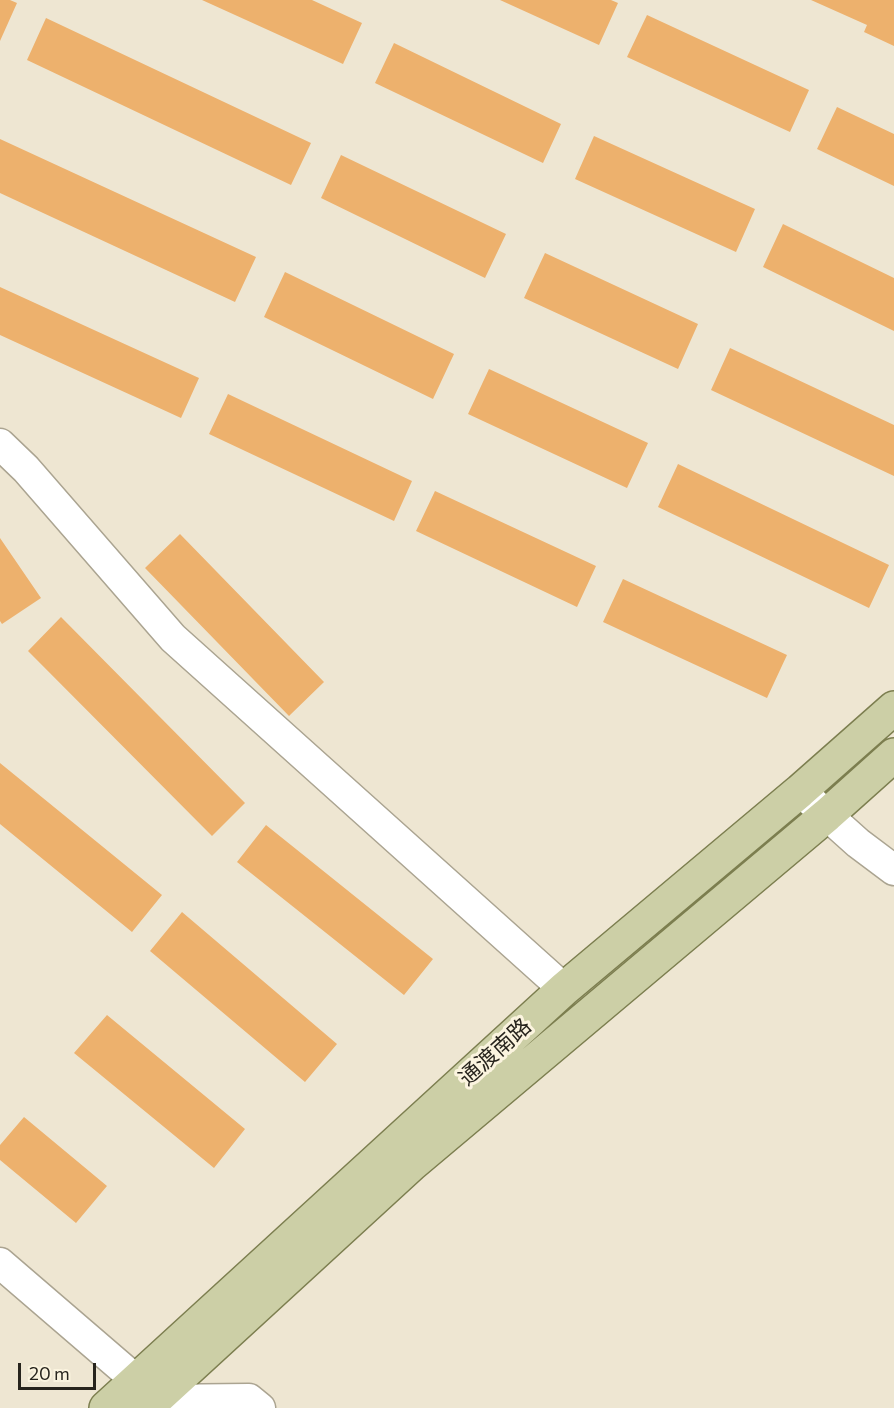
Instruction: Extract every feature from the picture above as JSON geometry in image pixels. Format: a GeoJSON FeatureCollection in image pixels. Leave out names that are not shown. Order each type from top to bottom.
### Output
{"type":"FeatureCollection","features":[{"type":"Feature","properties":{"kind":"main road","name":"通渡南路"},"geometry":{"type":"LineString","coordinates":[[153,1399],[564,989],[801,791],[894,708]]}},
{"type":"Feature","properties":{"kind":"main road","name":"通渡南路"},"geometry":{"type":"LineString","coordinates":[[106,1408],[153,1399],[412,1164],[894,755]]}},
{"type":"Feature","properties":{"kind":"street"},"geometry":{"type":"LineString","coordinates":[[0,444],[26,469],[173,638],[564,989]]}},
{"type":"Feature","properties":{"kind":"street"},"geometry":{"type":"LineString","coordinates":[[801,791],[858,843],[894,870]]}},
{"type":"Feature","properties":{"kind":"street"},"geometry":{"type":"LineString","coordinates":[[0,1263],[153,1399],[249,1399],[260,1408]]}},
{"type":"Feature","properties":{"kind":"building"},"geometry":{"type":"Polygon","coordinates":[[[0,0],[17,3],[0,41],[0,0]]]}},
{"type":"Feature","properties":{"kind":"building"},"geometry":{"type":"Polygon","coordinates":[[[202,0],[312,0],[362,23],[343,64],[202,0]]]}},
{"type":"Feature","properties":{"kind":"building"},"geometry":{"type":"Polygon","coordinates":[[[500,0],[611,0],[618,3],[599,45],[500,0]]]}},
{"type":"Feature","properties":{"kind":"building"},"geometry":{"type":"Polygon","coordinates":[[[811,0],[894,0],[894,46],[864,32],[867,25],[811,0]]]}},
{"type":"Feature","properties":{"kind":"building"},"geometry":{"type":"Polygon","coordinates":[[[647,15],[809,90],[790,132],[627,57],[647,15]]]}},
{"type":"Feature","properties":{"kind":"building"},"geometry":{"type":"Polygon","coordinates":[[[46,18],[311,143],[291,185],[27,60],[46,18]]]}},
{"type":"Feature","properties":{"kind":"building"},"geometry":{"type":"Polygon","coordinates":[[[394,43],[561,124],[543,163],[375,83],[394,43]]]}},
{"type":"Feature","properties":{"kind":"building"},"geometry":{"type":"Polygon","coordinates":[[[837,107],[894,134],[894,186],[817,149],[837,107]]]}},
{"type":"Feature","properties":{"kind":"building"},"geometry":{"type":"Polygon","coordinates":[[[594,136],[755,209],[736,252],[575,179],[594,136]]]}},
{"type":"Feature","properties":{"kind":"building"},"geometry":{"type":"Polygon","coordinates":[[[0,139],[256,257],[235,302],[0,193],[0,139]]]}},
{"type":"Feature","properties":{"kind":"building"},"geometry":{"type":"Polygon","coordinates":[[[341,155],[506,234],[485,278],[321,198],[341,155]]]}},
{"type":"Feature","properties":{"kind":"building"},"geometry":{"type":"Polygon","coordinates":[[[783,224],[894,278],[894,331],[763,267],[783,224]]]}},
{"type":"Feature","properties":{"kind":"building"},"geometry":{"type":"Polygon","coordinates":[[[545,253],[698,324],[678,369],[524,298],[545,253]]]}},
{"type":"Feature","properties":{"kind":"building"},"geometry":{"type":"Polygon","coordinates":[[[285,272],[454,354],[433,399],[264,317],[285,272]]]}},
{"type":"Feature","properties":{"kind":"building"},"geometry":{"type":"Polygon","coordinates":[[[0,287],[199,378],[181,418],[0,335],[0,287]]]}},
{"type":"Feature","properties":{"kind":"building"},"geometry":{"type":"Polygon","coordinates":[[[730,348],[894,425],[894,476],[711,390],[730,348]]]}},
{"type":"Feature","properties":{"kind":"building"},"geometry":{"type":"Polygon","coordinates":[[[489,369],[648,443],[627,488],[468,414],[489,369]]]}},
{"type":"Feature","properties":{"kind":"building"},"geometry":{"type":"Polygon","coordinates":[[[228,394],[412,481],[394,521],[209,434],[228,394]]]}},
{"type":"Feature","properties":{"kind":"building"},"geometry":{"type":"Polygon","coordinates":[[[678,464],[889,565],[869,608],[658,507],[678,464]]]}},
{"type":"Feature","properties":{"kind":"building"},"geometry":{"type":"Polygon","coordinates":[[[435,491],[596,566],[577,607],[416,531],[435,491]]]}},
{"type":"Feature","properties":{"kind":"building"},"geometry":{"type":"Polygon","coordinates":[[[180,534],[324,682],[289,716],[145,568],[180,534]]]}},
{"type":"Feature","properties":{"kind":"building"},"geometry":{"type":"Polygon","coordinates":[[[0,538],[41,598],[2,624],[0,621],[0,538]]]}},
{"type":"Feature","properties":{"kind":"building"},"geometry":{"type":"Polygon","coordinates":[[[623,579],[787,655],[767,698],[603,622],[623,579]]]}},
{"type":"Feature","properties":{"kind":"building"},"geometry":{"type":"Polygon","coordinates":[[[61,617],[245,803],[212,836],[28,651],[61,617]]]}},
{"type":"Feature","properties":{"kind":"building"},"geometry":{"type":"Polygon","coordinates":[[[0,763],[162,895],[132,932],[0,824],[0,763]]]}},
{"type":"Feature","properties":{"kind":"building"},"geometry":{"type":"Polygon","coordinates":[[[266,825],[433,959],[404,995],[237,862],[266,825]]]}},
{"type":"Feature","properties":{"kind":"building"},"geometry":{"type":"Polygon","coordinates":[[[182,912],[337,1044],[305,1082],[150,951],[182,912]]]}},
{"type":"Feature","properties":{"kind":"building"},"geometry":{"type":"Polygon","coordinates":[[[107,1015],[245,1129],[214,1168],[74,1053],[107,1015]]]}},
{"type":"Feature","properties":{"kind":"building"},"geometry":{"type":"Polygon","coordinates":[[[24,1117],[107,1186],[76,1223],[0,1160],[0,1145],[24,1117]]]}}]}
